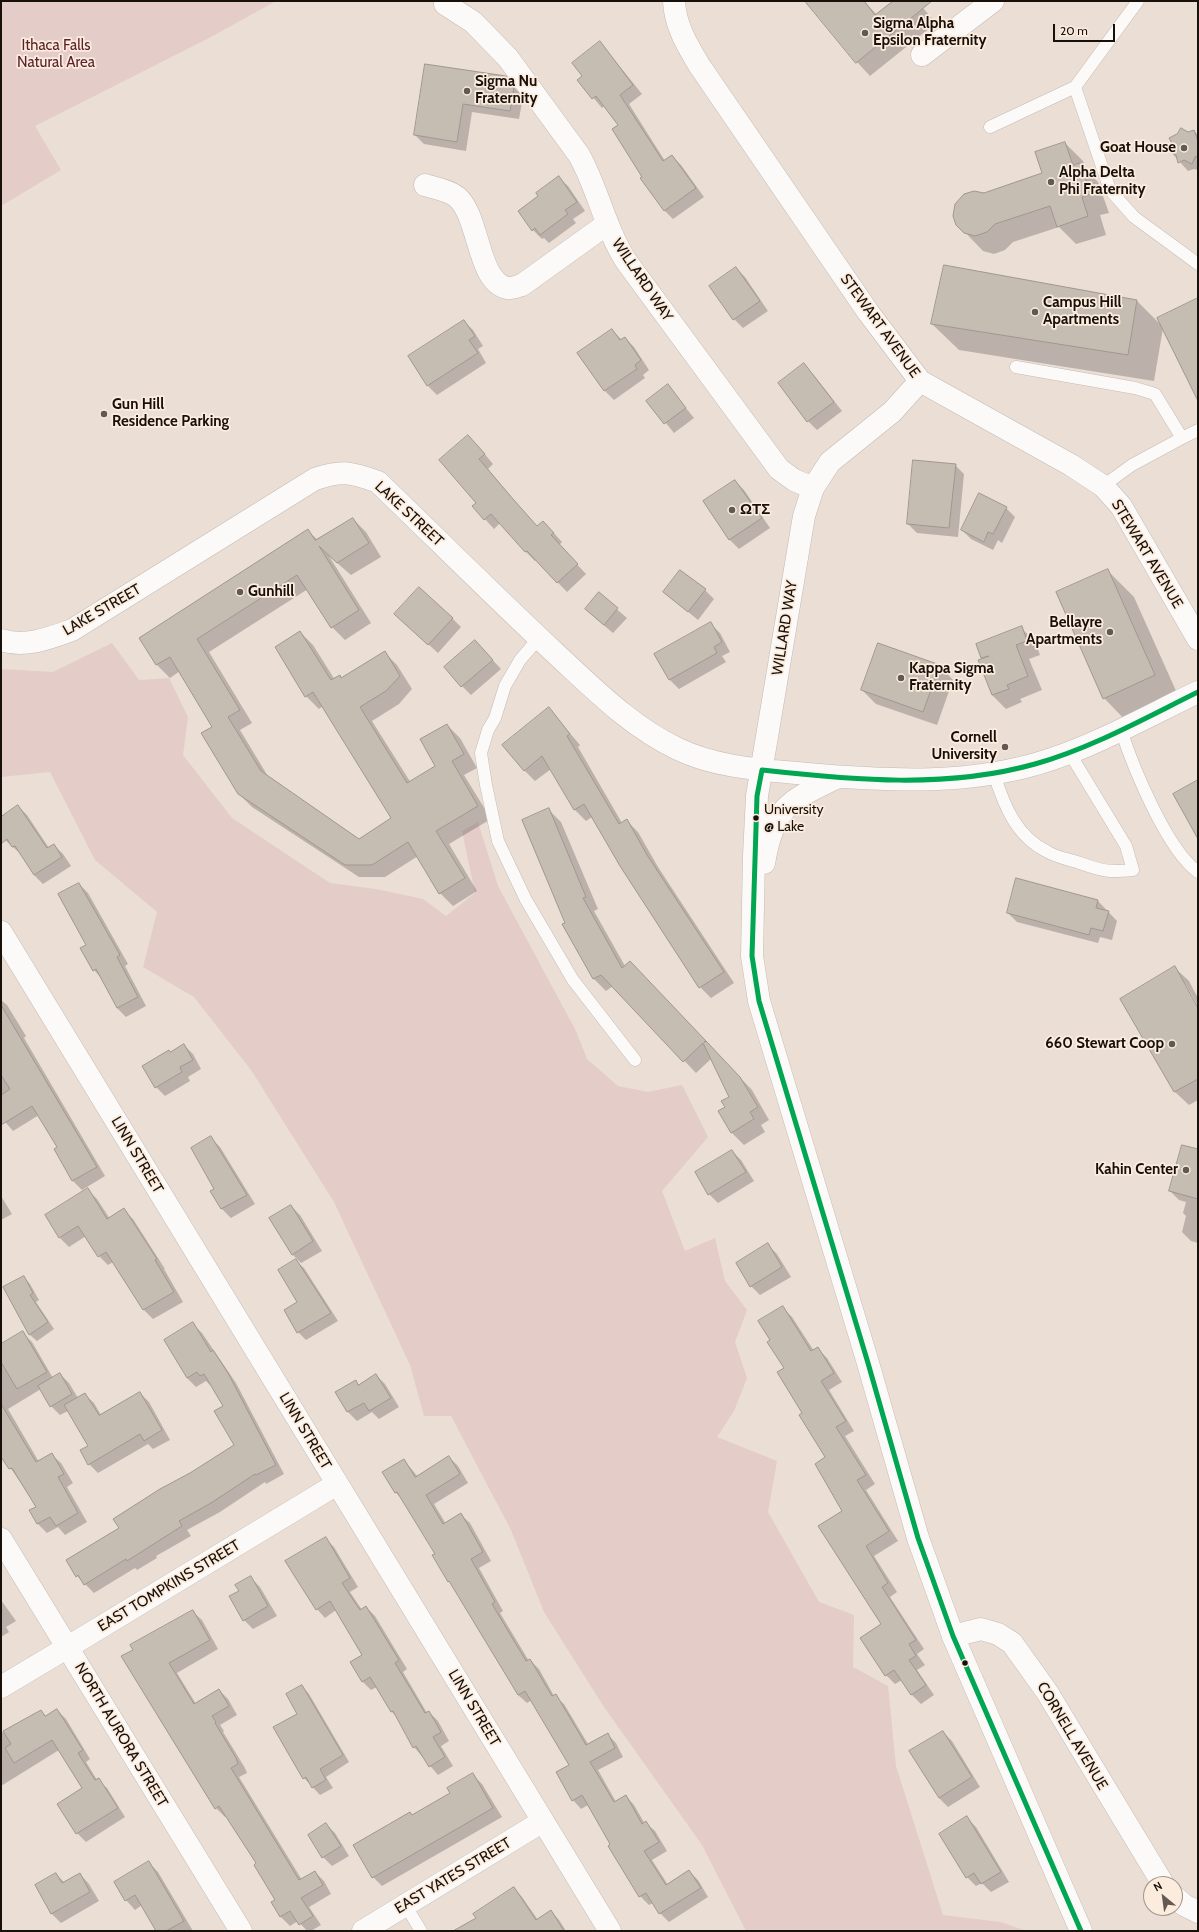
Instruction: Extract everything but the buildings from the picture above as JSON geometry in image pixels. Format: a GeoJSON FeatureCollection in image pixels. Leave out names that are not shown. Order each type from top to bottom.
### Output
{"type":"FeatureCollection","features":[{"type":"Feature","properties":{"kind":"street","name":"STEWART AVENUE"},"geometry":{"type":"LineString","coordinates":[[674,1],[677,21],[681,34],[699,66],[868,312],[920,381],[1071,465],[1103,486],[1122,506],[1198,639]]}},
{"type":"Feature","properties":{"kind":"street"},"geometry":{"type":"LineString","coordinates":[[922,55],[993,1]]}},
{"type":"Feature","properties":{"kind":"street","name":"WILLARD WAY"},"geometry":{"type":"LineString","coordinates":[[445,4],[473,22],[508,58],[575,149],[588,170],[602,206],[607,224],[626,261],[778,469],[794,480],[813,488]]}},
{"type":"Feature","properties":{"kind":"street"},"geometry":{"type":"LineString","coordinates":[[425,185],[456,196],[467,209],[487,268],[495,281],[508,288],[522,285],[607,224]]}},
{"type":"Feature","properties":{"kind":"street","name":"WILLARD WAY"},"geometry":{"type":"LineString","coordinates":[[754,913],[754,856],[757,796],[804,516],[813,488],[830,462],[892,412],[920,381]]}},
{"type":"Feature","properties":{"kind":"street","name":"LAKE STREET"},"geometry":{"type":"LineString","coordinates":[[1,640],[26,643],[47,639],[72,630],[315,479],[334,473],[354,473],[378,482],[539,638],[609,703],[658,738],[678,750],[709,760],[762,770],[838,777],[925,780],[994,774],[1034,764],[1069,752],[1121,730],[1198,692]]}},
{"type":"Feature","properties":{"kind":"street"},"geometry":{"type":"LineString","coordinates":[[838,777],[805,793],[782,811],[772,829],[767,846],[754,913],[752,956],[759,1001],[868,1363],[918,1538],[954,1636],[1081,1931]]}},
{"type":"Feature","properties":{"kind":"street","name":"LINN STREET"},"geometry":{"type":"LineString","coordinates":[[4,942],[610,1931]]}},
{"type":"Feature","properties":{"kind":"street","name":"EAST TOMPKINS STREET"},"geometry":{"type":"LineString","coordinates":[[1,1687],[337,1484]]}},
{"type":"Feature","properties":{"kind":"street","name":"NORTH AURORA STREET"},"geometry":{"type":"LineString","coordinates":[[1,1539],[241,1931]]}},
{"type":"Feature","properties":{"kind":"street","name":"CORNELL AVENUE"},"geometry":{"type":"LineString","coordinates":[[954,1636],[982,1629],[998,1634],[1012,1644],[1047,1692],[1158,1876]]}},
{"type":"Feature","properties":{"kind":"street","name":"EAST YATES STREET"},"geometry":{"type":"LineString","coordinates":[[363,1931],[543,1821]]}},
{"type":"Feature","properties":{"kind":"street"},"geometry":{"type":"LineString","coordinates":[[1183,1904],[1198,1912]]}},
{"type":"Feature","properties":{"kind":"lane"},"geometry":{"type":"LineString","coordinates":[[990,127],[1075,87],[1138,1]]}},
{"type":"Feature","properties":{"kind":"lane"},"geometry":{"type":"LineString","coordinates":[[1075,87],[1110,190],[1134,217],[1198,264]]}},
{"type":"Feature","properties":{"kind":"lane"},"geometry":{"type":"LineString","coordinates":[[1016,367],[1135,388],[1155,394],[1182,438]]}},
{"type":"Feature","properties":{"kind":"lane"},"geometry":{"type":"LineString","coordinates":[[1103,486],[1132,465],[1198,430]]}},
{"type":"Feature","properties":{"kind":"lane"},"geometry":{"type":"LineString","coordinates":[[539,638],[520,660],[505,686],[495,718],[488,730],[481,753],[486,786],[498,841],[526,900],[573,980],[635,1060]]}},
{"type":"Feature","properties":{"kind":"lane"},"geometry":{"type":"LineString","coordinates":[[1121,730],[1140,781],[1167,832],[1190,866],[1198,872]]}},
{"type":"Feature","properties":{"kind":"lane"},"geometry":{"type":"LineString","coordinates":[[994,774],[1010,817],[1025,836],[1047,852],[1101,871],[1114,872],[1133,870],[1126,846],[1069,752]]}},
{"type":"Feature","properties":{"kind":"lane"},"geometry":{"type":"LineString","coordinates":[[406,1906],[422,1931]]}},
{"type":"Feature","properties":{"kind":"green space","name":"Ithaca Falls Natural Area"},"geometry":{"type":"Polygon","coordinates":[[[1,1],[276,1],[209,38],[35,126],[61,170],[1,206],[1,1]]]}},
{"type":"Feature","properties":{"kind":"green space"},"geometry":{"type":"Polygon","coordinates":[[[112,643],[139,680],[169,678],[188,717],[183,755],[232,818],[330,883],[376,889],[423,899],[446,916],[475,893],[462,831],[478,822],[498,886],[576,1031],[587,1059],[618,1086],[648,1092],[682,1085],[708,1137],[662,1191],[685,1251],[715,1238],[725,1281],[747,1310],[735,1342],[747,1378],[734,1411],[717,1437],[777,1461],[768,1512],[819,1602],[854,1615],[853,1667],[888,1686],[896,1766],[943,1915],[1000,1922],[1024,1930],[746,1931],[702,1845],[604,1707],[544,1612],[511,1530],[451,1416],[424,1416],[410,1365],[334,1202],[251,1070],[194,997],[143,967],[157,912],[95,860],[50,772],[1,777],[1,669],[53,672],[112,643]]]}},
{"type":"Feature","properties":{"kind":"transit line"},"geometry":{"type":"LineString","coordinates":[[1081,1931],[953,1636],[918,1538],[868,1363],[759,1001],[752,956],[757,796],[762,770],[865,779],[934,780],[1001,772],[1035,764],[1077,750],[1098,741],[1198,692]]}},
{"type":"Feature","properties":{"kind":"place","name":"Sigma Alpha Epsilon Fraternity"},"geometry":{"type":"Point","coordinates":[865,33]}},
{"type":"Feature","properties":{"kind":"place","name":"Sigma Nu Fraternity"},"geometry":{"type":"Point","coordinates":[467,91]}},
{"type":"Feature","properties":{"kind":"place","name":"Goat House"},"geometry":{"type":"Point","coordinates":[1184,148]}},
{"type":"Feature","properties":{"kind":"place","name":"Alpha Delta Phi Fraternity"},"geometry":{"type":"Point","coordinates":[1051,182]}},
{"type":"Feature","properties":{"kind":"place","name":"Campus Hill Apartments"},"geometry":{"type":"Point","coordinates":[1035,312]}},
{"type":"Feature","properties":{"kind":"place","name":"Gun Hill Residence Parking"},"geometry":{"type":"Point","coordinates":[104,414]}},
{"type":"Feature","properties":{"kind":"place","name":"ΩΤΣ"},"geometry":{"type":"Point","coordinates":[732,510]}},
{"type":"Feature","properties":{"kind":"place","name":"Gunhill"},"geometry":{"type":"Point","coordinates":[240,592]}},
{"type":"Feature","properties":{"kind":"place","name":"Bellayre Apartments"},"geometry":{"type":"Point","coordinates":[1110,632]}},
{"type":"Feature","properties":{"kind":"place","name":"Kappa Sigma Fraternity"},"geometry":{"type":"Point","coordinates":[901,678]}},
{"type":"Feature","properties":{"kind":"place","name":"Cornell University"},"geometry":{"type":"Point","coordinates":[1005,747]}},
{"type":"Feature","properties":{"kind":"place","name":"University @ Lake"},"geometry":{"type":"Point","coordinates":[756,818]}},
{"type":"Feature","properties":{"kind":"place","name":"660 Stewart Coop"},"geometry":{"type":"Point","coordinates":[1172,1044]}},
{"type":"Feature","properties":{"kind":"place","name":"Kahin Center"},"geometry":{"type":"Point","coordinates":[1186,1170]}}]}
